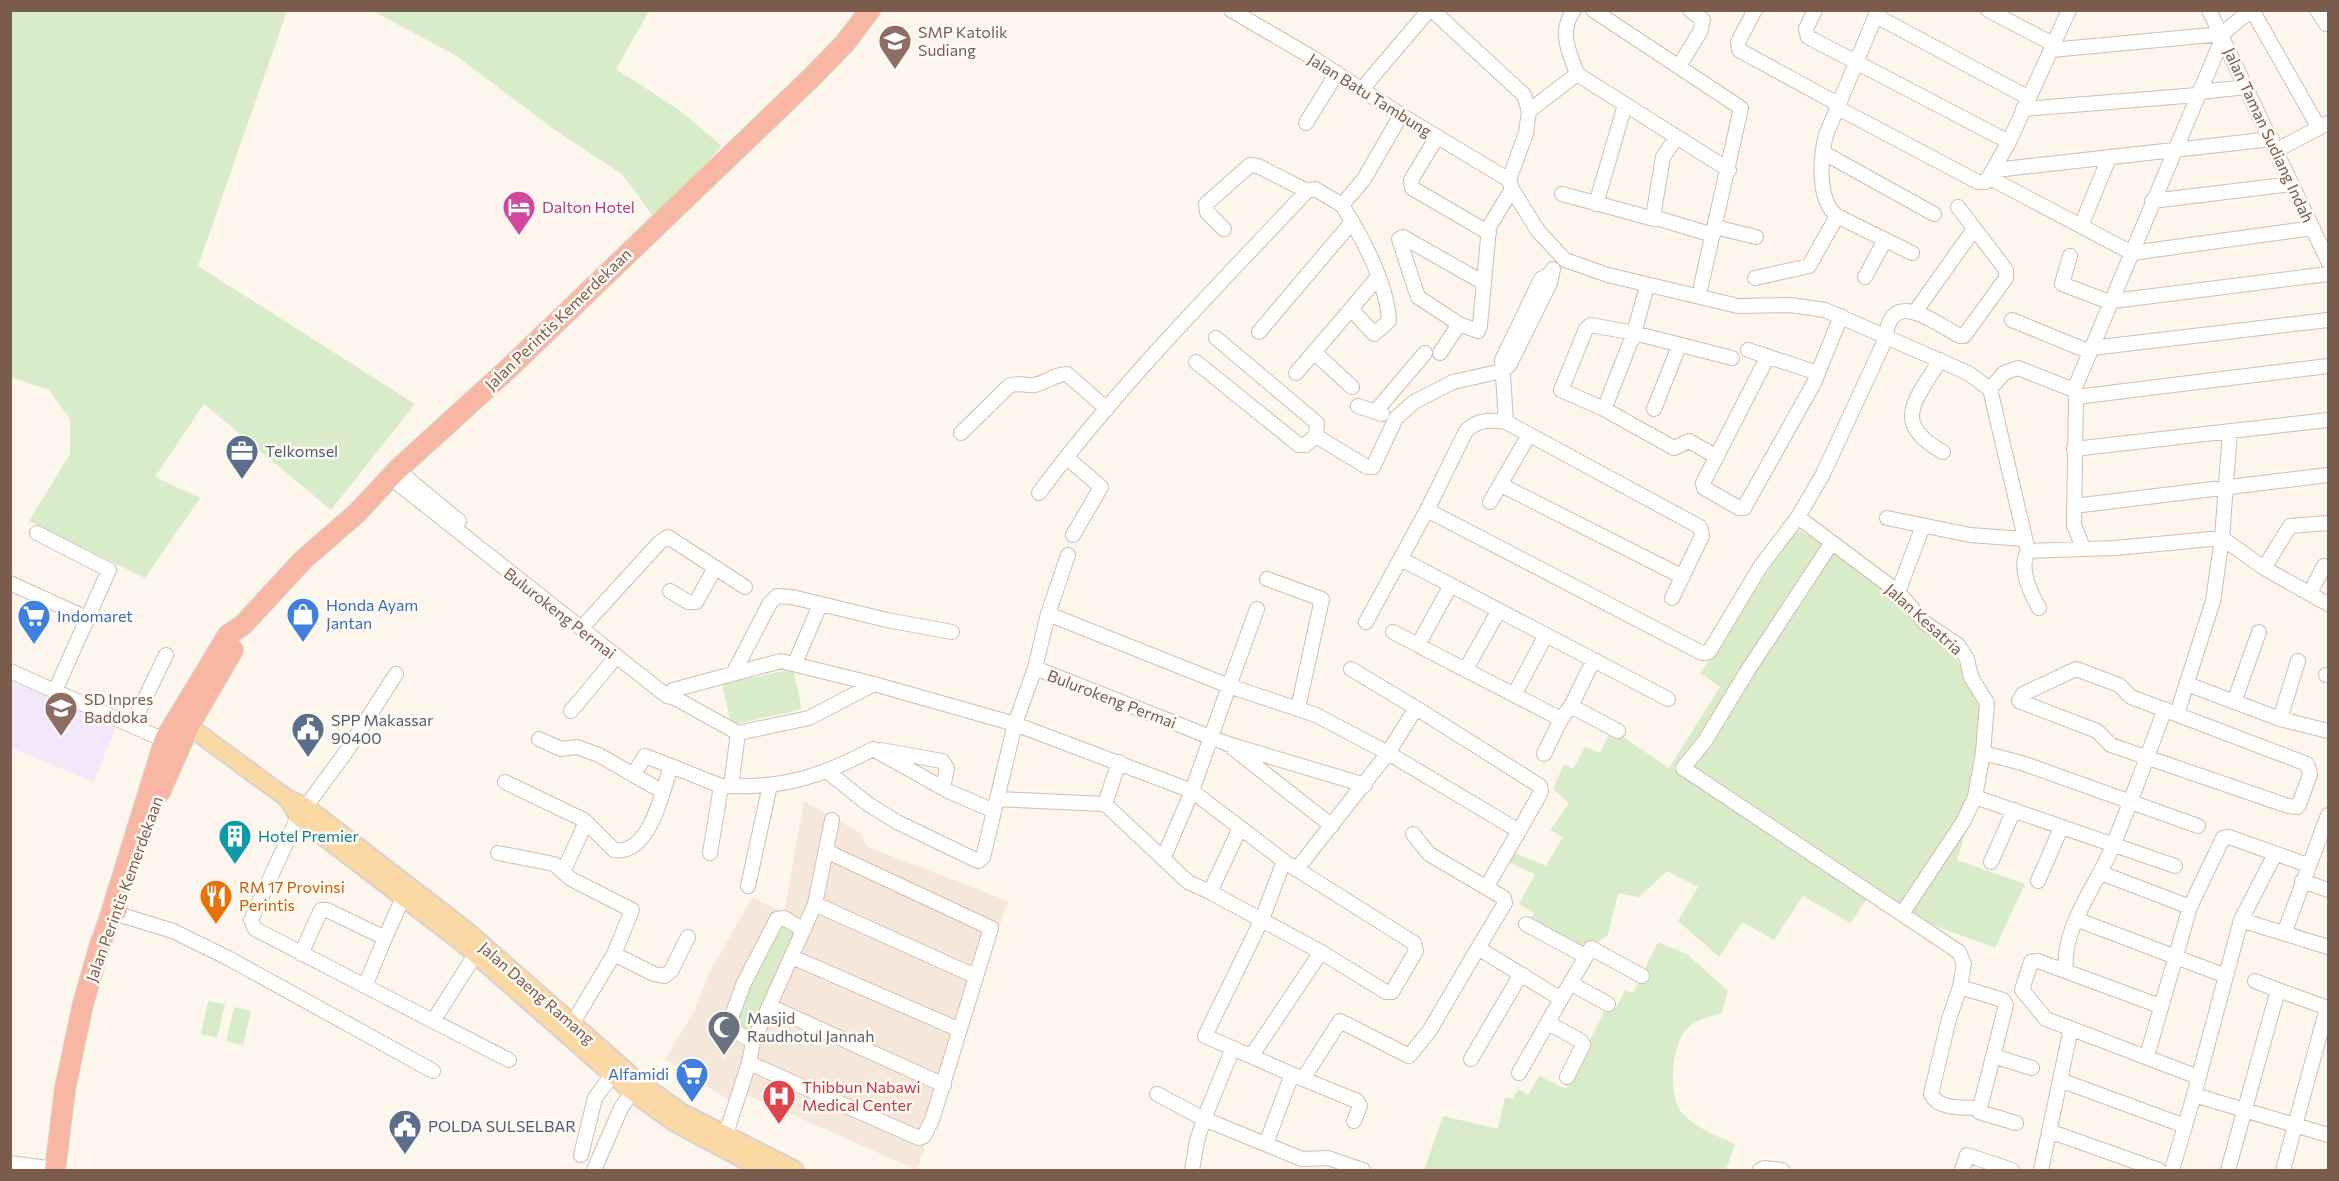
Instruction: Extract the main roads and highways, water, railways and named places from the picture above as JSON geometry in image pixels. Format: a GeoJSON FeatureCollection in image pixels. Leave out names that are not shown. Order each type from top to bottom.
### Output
{"type":"FeatureCollection","features":[{"type":"Feature","properties":{"kind":"highway","name":"Jalan Perintis Kemerdekaan"},"geometry":{"type":"LineString","coordinates":[[55,1170],[65,1089],[91,973],[172,743],[183,721],[238,642],[243,626],[303,560],[357,513],[394,474],[508,369],[812,77],[845,43],[870,10]]}},
{"type":"Feature","properties":{"kind":"main road","name":"Jalan Daeng Ramang"},"geometry":{"type":"LineString","coordinates":[[183,721],[376,867],[467,931],[612,1075],[681,1112],[763,1170]]}},
{"type":"Feature","properties":{"kind":"main road","name":"Jalan Daeng Ramang"},"geometry":{"type":"LineString","coordinates":[[376,867],[404,895],[636,1087]]}},
{"type":"Feature","properties":{"kind":"main road","name":"Jalan Daeng Ramang"},"geometry":{"type":"LineString","coordinates":[[724,1142],[792,1170]]}},
{"type":"Feature","properties":{"kind":"place","name":"SMP Katolik Sudiang"},"geometry":{"type":"Point","coordinates":[895,70]}},
{"type":"Feature","properties":{"kind":"place","name":"Dalton Hotel"},"geometry":{"type":"Point","coordinates":[519,236]}},
{"type":"Feature","properties":{"kind":"place","name":"Telkomsel"},"geometry":{"type":"Point","coordinates":[242,480]}},
{"type":"Feature","properties":{"kind":"place","name":"Honda Ayam Jantan"},"geometry":{"type":"Point","coordinates":[303,643]}},
{"type":"Feature","properties":{"kind":"place","name":"Indomaret"},"geometry":{"type":"Point","coordinates":[34,645]}},
{"type":"Feature","properties":{"kind":"place","name":"SD Inpres Baddoka"},"geometry":{"type":"Point","coordinates":[61,737]}},
{"type":"Feature","properties":{"kind":"place","name":"SPP Makassar 90400"},"geometry":{"type":"Point","coordinates":[308,758]}},
{"type":"Feature","properties":{"kind":"place","name":"Hotel Premier"},"geometry":{"type":"Point","coordinates":[235,865]}},
{"type":"Feature","properties":{"kind":"place","name":"RM 17 Provinsi Perintis"},"geometry":{"type":"Point","coordinates":[216,925]}},
{"type":"Feature","properties":{"kind":"place","name":"Masjid Raudhotul Jannah"},"geometry":{"type":"Point","coordinates":[724,1056]}},
{"type":"Feature","properties":{"kind":"place","name":"Alfamidi"},"geometry":{"type":"Point","coordinates":[692,1103]}},
{"type":"Feature","properties":{"kind":"place","name":"Thibbun Nabawi Medical Center"},"geometry":{"type":"Point","coordinates":[779,1125]}},
{"type":"Feature","properties":{"kind":"place","name":"POLDA SULSELBAR"},"geometry":{"type":"Point","coordinates":[405,1155]}}]}
